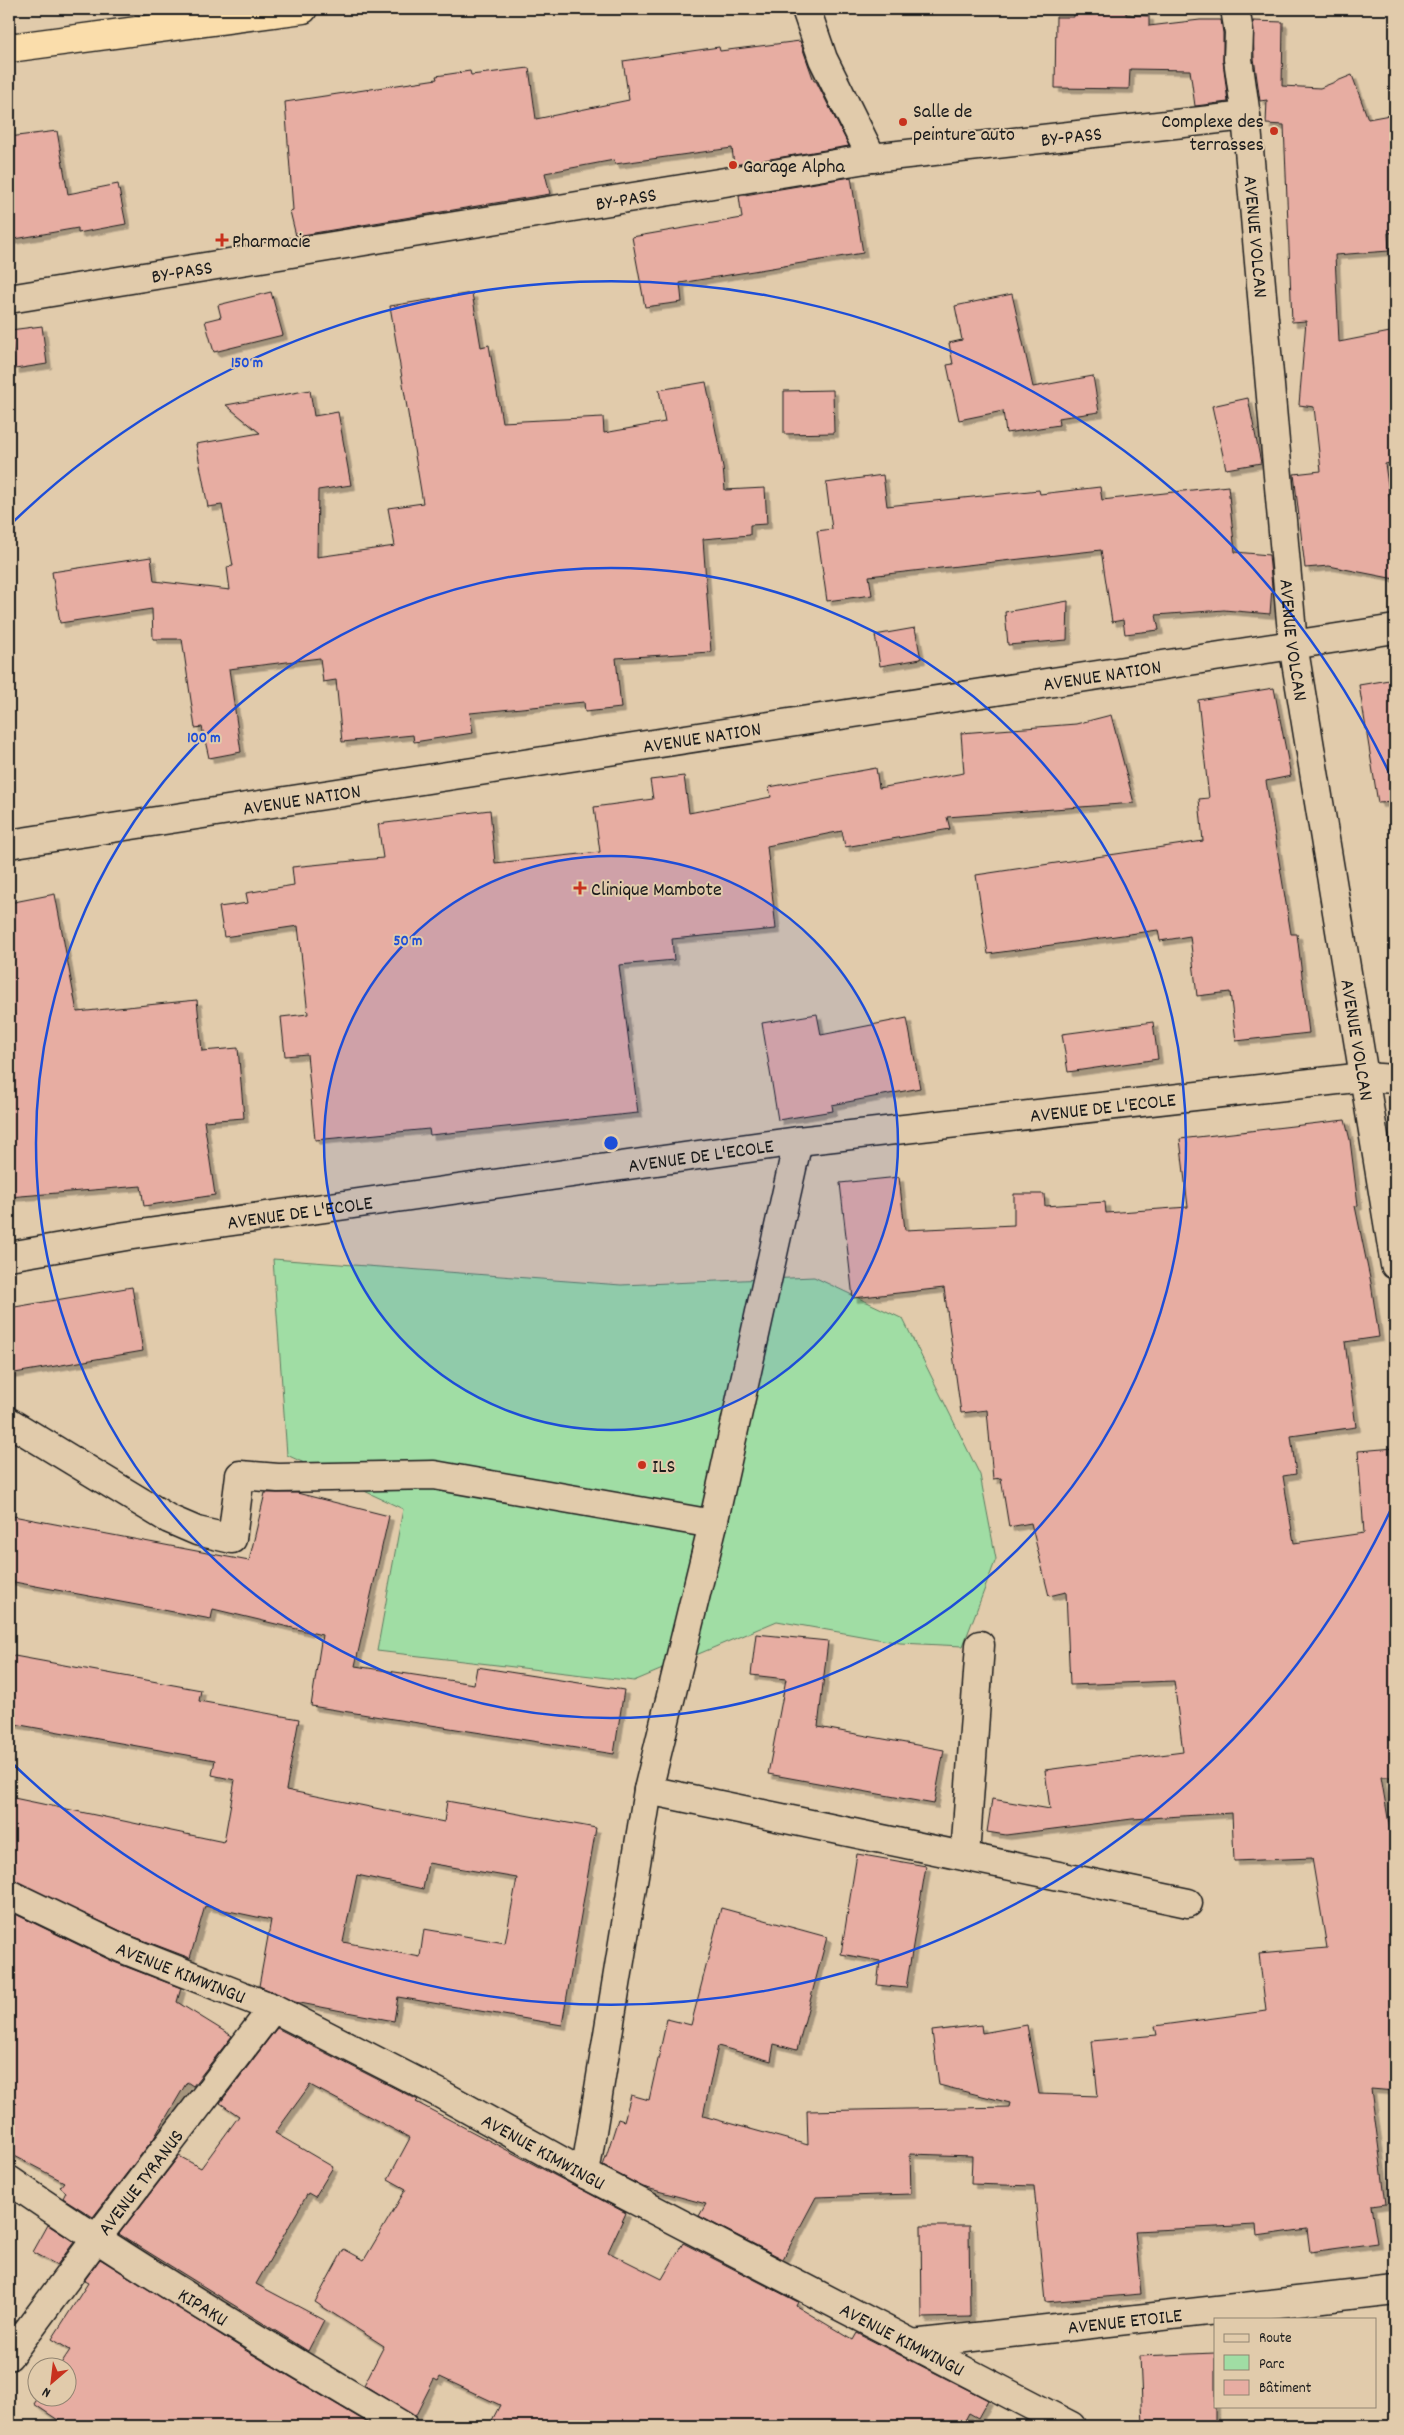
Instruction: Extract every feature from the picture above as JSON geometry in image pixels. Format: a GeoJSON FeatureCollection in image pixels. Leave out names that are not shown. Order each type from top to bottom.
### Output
{"type":"FeatureCollection","features":[{"type":"Feature","properties":{"kind":"highway"},"geometry":{"type":"LineString","coordinates":[[9,48],[303,9]]}},
{"type":"Feature","properties":{"kind":"street"},"geometry":{"type":"LineString","coordinates":[[806,9],[823,59],[872,158]]}},
{"type":"Feature","properties":{"kind":"street","name":"AVENUE VOLCAN"},"geometry":{"type":"LineString","coordinates":[[1235,9],[1239,32],[1238,59],[1246,116],[1293,644],[1395,1265]]}},
{"type":"Feature","properties":{"kind":"street","name":"BY-PASS"},"geometry":{"type":"LineString","coordinates":[[9,299],[872,158],[1246,116]]}},
{"type":"Feature","properties":{"kind":"street","name":"AVENUE NATION"},"geometry":{"type":"LineString","coordinates":[[9,844],[1395,629]]}},
{"type":"Feature","properties":{"kind":"street","name":"AVENUE DE L'ECOLE"},"geometry":{"type":"LineString","coordinates":[[9,1256],[126,1236],[798,1141],[1364,1077],[1395,1079]]}},
{"type":"Feature","properties":{"kind":"street"},"geometry":{"type":"LineString","coordinates":[[585,2174],[648,1790],[713,1524],[798,1141]]}},
{"type":"Feature","properties":{"kind":"street"},"geometry":{"type":"LineString","coordinates":[[9,1422],[169,1519],[197,1531],[232,1539],[240,1475],[278,1478],[434,1475],[713,1524]]}},
{"type":"Feature","properties":{"kind":"street"},"geometry":{"type":"LineString","coordinates":[[965,1856],[980,1645]]}},
{"type":"Feature","properties":{"kind":"street"},"geometry":{"type":"LineString","coordinates":[[648,1790],[1188,1903]]}},
{"type":"Feature","properties":{"kind":"street","name":"AVENUE KIMWINGU"},"geometry":{"type":"LineString","coordinates":[[9,1894],[121,1948],[273,2008],[439,2092],[585,2174],[1071,2426]]}},
{"type":"Feature","properties":{"kind":"street","name":"AVENUE TYRANUS"},"geometry":{"type":"LineString","coordinates":[[9,2356],[273,2008]]}},
{"type":"Feature","properties":{"kind":"street","name":"KIPAKU"},"geometry":{"type":"LineString","coordinates":[[9,2180],[96,2239],[274,2350],[403,2426]]}},
{"type":"Feature","properties":{"kind":"street","name":"AVENUE ETOILE"},"geometry":{"type":"LineString","coordinates":[[912,2344],[1395,2290]]}},
{"type":"Feature","properties":{"kind":"green space","name":"ILS"},"geometry":{"type":"Polygon","coordinates":[[[273,1259],[621,1285],[814,1277],[903,1319],[980,1475],[996,1559],[963,1646],[900,1643],[777,1621],[634,1681],[377,1651],[403,1509],[287,1455],[273,1259]]]}},
{"type":"Feature","properties":{"kind":"building"},"geometry":{"type":"Polygon","coordinates":[[[1074,9],[1126,9],[1126,15],[1149,16],[1149,26],[1200,20],[1221,20],[1228,102],[1195,106],[1190,70],[1130,69],[1129,89],[1055,88],[1056,17],[1074,17],[1074,9]]]}},
{"type":"Feature","properties":{"kind":"building"},"geometry":{"type":"Polygon","coordinates":[[[1253,21],[1283,22],[1282,86],[1320,88],[1352,75],[1368,119],[1395,114],[1395,232],[1388,233],[1389,251],[1335,255],[1339,342],[1395,331],[1395,462],[1385,464],[1395,535],[1395,579],[1329,566],[1305,568],[1294,474],[1321,471],[1314,407],[1299,405],[1306,321],[1292,322],[1284,125],[1266,124],[1267,100],[1260,101],[1254,58],[1253,21]]]}},
{"type":"Feature","properties":{"kind":"building"},"geometry":{"type":"Polygon","coordinates":[[[800,41],[814,81],[816,81],[849,146],[734,165],[732,148],[615,164],[614,160],[545,173],[550,194],[296,236],[290,211],[293,210],[285,102],[437,79],[436,76],[470,71],[471,75],[529,68],[536,119],[629,100],[623,61],[719,47],[720,51],[800,41]]]}},
{"type":"Feature","properties":{"kind":"building"},"geometry":{"type":"Polygon","coordinates":[[[57,131],[68,194],[118,184],[126,224],[78,233],[78,228],[9,240],[9,137],[57,131]]]}},
{"type":"Feature","properties":{"kind":"building"},"geometry":{"type":"Polygon","coordinates":[[[851,177],[863,253],[680,283],[682,302],[645,307],[632,237],[742,218],[739,196],[851,177]]]}},
{"type":"Feature","properties":{"kind":"building"},"geometry":{"type":"Polygon","coordinates":[[[271,292],[283,335],[214,352],[205,321],[221,317],[218,305],[271,292]]]}},
{"type":"Feature","properties":{"kind":"building"},"geometry":{"type":"Polygon","coordinates":[[[472,293],[481,347],[489,345],[502,422],[603,417],[604,433],[665,422],[659,390],[706,382],[723,467],[725,490],[765,488],[767,524],[750,525],[750,535],[703,539],[711,652],[616,658],[621,708],[585,712],[584,702],[470,713],[473,733],[414,742],[413,735],[342,742],[336,680],[323,682],[320,658],[229,669],[241,752],[209,758],[202,727],[195,728],[182,639],[153,639],[152,609],[60,623],[52,572],[151,557],[154,581],[230,590],[227,567],[233,566],[222,505],[208,507],[196,444],[260,433],[226,405],[310,390],[314,416],[338,412],[351,485],[318,490],[317,557],[395,546],[388,508],[423,503],[390,306],[472,293]]]}},
{"type":"Feature","properties":{"kind":"building"},"geometry":{"type":"Polygon","coordinates":[[[1012,294],[1033,387],[1093,376],[1099,412],[1058,418],[1059,425],[1006,433],[1003,411],[959,420],[947,365],[953,364],[949,343],[962,340],[955,306],[1012,294]]]}},
{"type":"Feature","properties":{"kind":"building"},"geometry":{"type":"Polygon","coordinates":[[[42,326],[47,364],[15,369],[10,330],[42,326]]]}},
{"type":"Feature","properties":{"kind":"building"},"geometry":{"type":"Polygon","coordinates":[[[833,390],[834,433],[784,434],[784,391],[833,390]]]}},
{"type":"Feature","properties":{"kind":"building"},"geometry":{"type":"Polygon","coordinates":[[[1248,398],[1261,463],[1226,469],[1212,406],[1248,398]]]}},
{"type":"Feature","properties":{"kind":"building"},"geometry":{"type":"Polygon","coordinates":[[[883,475],[887,506],[1039,490],[1040,494],[1100,487],[1102,500],[1228,486],[1235,552],[1269,555],[1272,587],[1270,614],[1224,610],[1156,615],[1159,630],[1125,634],[1123,620],[1112,622],[1101,550],[869,576],[872,595],[827,601],[817,531],[832,529],[826,483],[883,475]]]}},
{"type":"Feature","properties":{"kind":"building"},"geometry":{"type":"Polygon","coordinates":[[[1068,601],[1067,640],[1008,645],[1005,612],[1068,601]]]}},
{"type":"Feature","properties":{"kind":"building"},"geometry":{"type":"Polygon","coordinates":[[[915,628],[921,659],[880,666],[875,635],[915,628]]]}},
{"type":"Feature","properties":{"kind":"building"},"geometry":{"type":"Polygon","coordinates":[[[1395,679],[1395,802],[1378,803],[1359,685],[1395,679]]]}},
{"type":"Feature","properties":{"kind":"building"},"geometry":{"type":"Polygon","coordinates":[[[1274,688],[1291,776],[1266,781],[1291,934],[1297,934],[1309,1033],[1236,1041],[1230,992],[1197,996],[1190,936],[1160,941],[1158,930],[988,954],[976,875],[1203,841],[1199,799],[1209,798],[1198,700],[1274,688]]]}},
{"type":"Feature","properties":{"kind":"building"},"geometry":{"type":"Polygon","coordinates":[[[1111,715],[1134,803],[947,817],[950,829],[845,847],[842,831],[767,846],[776,929],[672,939],[674,960],[619,965],[638,1113],[430,1135],[429,1129],[315,1140],[307,1054],[285,1056],[281,1017],[308,1014],[298,926],[224,937],[219,907],[248,903],[246,893],[294,885],[292,867],[383,858],[378,824],[490,810],[495,863],[600,852],[594,807],[653,799],[650,780],[684,776],[689,813],[771,797],[769,787],[876,768],[879,788],[964,773],[961,733],[1076,724],[1111,715]]]}},
{"type":"Feature","properties":{"kind":"building"},"geometry":{"type":"Polygon","coordinates":[[[55,894],[77,1012],[197,1000],[202,1051],[238,1048],[244,1118],[204,1121],[215,1195],[144,1206],[141,1186],[9,1197],[9,903],[55,894]]]}},
{"type":"Feature","properties":{"kind":"building"},"geometry":{"type":"Polygon","coordinates":[[[817,1014],[821,1035],[907,1018],[920,1088],[832,1105],[833,1111],[778,1120],[762,1023],[817,1014]]]}},
{"type":"Feature","properties":{"kind":"building"},"geometry":{"type":"Polygon","coordinates":[[[1153,1022],[1158,1059],[1068,1072],[1062,1034],[1153,1022]]]}},
{"type":"Feature","properties":{"kind":"building"},"geometry":{"type":"Polygon","coordinates":[[[1345,1120],[1350,1140],[1358,1205],[1355,1206],[1371,1283],[1379,1337],[1345,1342],[1356,1427],[1291,1436],[1296,1474],[1283,1476],[1294,1543],[1364,1533],[1358,1451],[1395,1448],[1395,1777],[1381,1777],[1395,1859],[1395,1949],[1391,1950],[1395,2011],[1395,2091],[1371,2089],[1386,2204],[1371,2206],[1377,2243],[1310,2252],[1307,2229],[1257,2236],[1256,2225],[1135,2231],[1141,2294],[1045,2302],[1034,2186],[971,2184],[972,2156],[910,2154],[911,2194],[816,2197],[783,2259],[699,2216],[706,2204],[643,2187],[603,2166],[618,2119],[624,2121],[631,2095],[649,2100],[667,2019],[691,2025],[721,1908],[827,1937],[797,2050],[774,2044],[771,2061],[718,2046],[703,2116],[808,2145],[807,2111],[1009,2107],[1010,2103],[939,2085],[932,2031],[981,2025],[982,2033],[1027,2025],[1039,2094],[1098,2096],[1092,2041],[1157,2035],[1155,2026],[1266,2011],[1259,1954],[1327,1948],[1312,1858],[1234,1861],[1232,1813],[1132,1819],[1006,1835],[987,1832],[992,1799],[1050,1809],[1045,1770],[1183,1752],[1174,1681],[1070,1685],[1066,1592],[1049,1596],[1031,1523],[1009,1527],[1001,1478],[993,1479],[987,1410],[961,1413],[944,1288],[853,1298],[840,1183],[899,1177],[905,1230],[1014,1225],[1014,1194],[1044,1194],[1045,1206],[1105,1202],[1106,1213],[1188,1207],[1180,1139],[1345,1120]]]}},
{"type":"Feature","properties":{"kind":"building"},"geometry":{"type":"Polygon","coordinates":[[[132,1287],[143,1351],[9,1374],[9,1308],[132,1287]]]}},
{"type":"Feature","properties":{"kind":"building"},"geometry":{"type":"Polygon","coordinates":[[[265,1493],[297,1493],[389,1516],[355,1666],[474,1684],[477,1667],[624,1690],[614,1754],[311,1706],[322,1635],[213,1609],[211,1619],[9,1581],[9,1541],[13,1516],[249,1561],[265,1493]]]}},
{"type":"Feature","properties":{"kind":"building"},"geometry":{"type":"Polygon","coordinates":[[[756,1634],[828,1641],[818,1727],[944,1750],[934,1804],[768,1774],[786,1679],[751,1675],[756,1634]]]}},
{"type":"Feature","properties":{"kind":"building"},"geometry":{"type":"Polygon","coordinates":[[[9,1655],[201,1690],[199,1701],[299,1719],[286,1790],[444,1822],[447,1801],[596,1828],[562,2025],[398,1997],[394,2021],[295,2002],[259,1986],[271,1920],[205,1906],[190,1958],[127,1934],[9,1879],[9,1797],[224,1842],[235,1780],[212,1775],[215,1760],[9,1723],[9,1655]],[[428,1863],[423,1889],[357,1875],[343,1942],[420,1957],[424,1929],[505,1943],[517,1878],[428,1863]]]}},
{"type":"Feature","properties":{"kind":"building"},"geometry":{"type":"Polygon","coordinates":[[[857,1854],[926,1866],[906,1988],[877,1985],[880,1961],[841,1954],[857,1854]]]}},
{"type":"Feature","properties":{"kind":"building"},"geometry":{"type":"Polygon","coordinates":[[[9,1911],[114,1962],[181,1988],[177,2002],[232,2036],[193,2086],[187,2082],[154,2138],[93,2217],[63,2198],[66,2192],[60,2187],[64,2182],[9,2153],[9,1911]]]}},
{"type":"Feature","properties":{"kind":"building"},"geometry":{"type":"Polygon","coordinates":[[[277,2028],[418,2100],[416,2102],[626,2213],[608,2252],[662,2279],[683,2243],[798,2302],[796,2306],[853,2340],[857,2333],[988,2400],[978,2418],[969,2413],[962,2426],[489,2426],[500,2405],[440,2377],[438,2381],[434,2379],[415,2417],[364,2385],[384,2346],[315,2302],[344,2249],[364,2260],[406,2189],[388,2179],[410,2138],[310,2085],[275,2133],[333,2167],[315,2197],[308,2193],[256,2284],[324,2320],[308,2351],[119,2234],[179,2156],[201,2168],[239,2116],[220,2103],[277,2028]]]}},
{"type":"Feature","properties":{"kind":"building"},"geometry":{"type":"Polygon","coordinates":[[[48,2225],[74,2242],[57,2265],[33,2252],[48,2225]]]}},
{"type":"Feature","properties":{"kind":"building"},"geometry":{"type":"Polygon","coordinates":[[[921,2226],[969,2226],[970,2317],[922,2318],[921,2226]]]}},
{"type":"Feature","properties":{"kind":"building"},"geometry":{"type":"Polygon","coordinates":[[[100,2259],[245,2350],[373,2426],[67,2426],[40,2408],[78,2408],[78,2358],[65,2358],[70,2350],[52,2339],[88,2283],[84,2281],[100,2259]]]}},
{"type":"Feature","properties":{"kind":"building"},"geometry":{"type":"Polygon","coordinates":[[[1214,2353],[1215,2426],[1143,2426],[1140,2356],[1214,2353]]]}},
{"type":"Feature","properties":{"kind":"place","name":"Salle de peinture auto"},"geometry":{"type":"Point","coordinates":[903,122]}},
{"type":"Feature","properties":{"kind":"place","name":"Complexe des terrasses"},"geometry":{"type":"Point","coordinates":[1274,131]}},
{"type":"Feature","properties":{"kind":"place","name":"Garage Alpha"},"geometry":{"type":"Point","coordinates":[733,165]}},
{"type":"Feature","properties":{"kind":"place","name":"Pharmacie"},"geometry":{"type":"Point","coordinates":[222,240]}},
{"type":"Feature","properties":{"kind":"place","name":"Clinique Mambote"},"geometry":{"type":"Point","coordinates":[580,888]}},
{"type":"Feature","properties":{"kind":"place","name":"ILS"},"geometry":{"type":"Point","coordinates":[642,1465]}}]}
